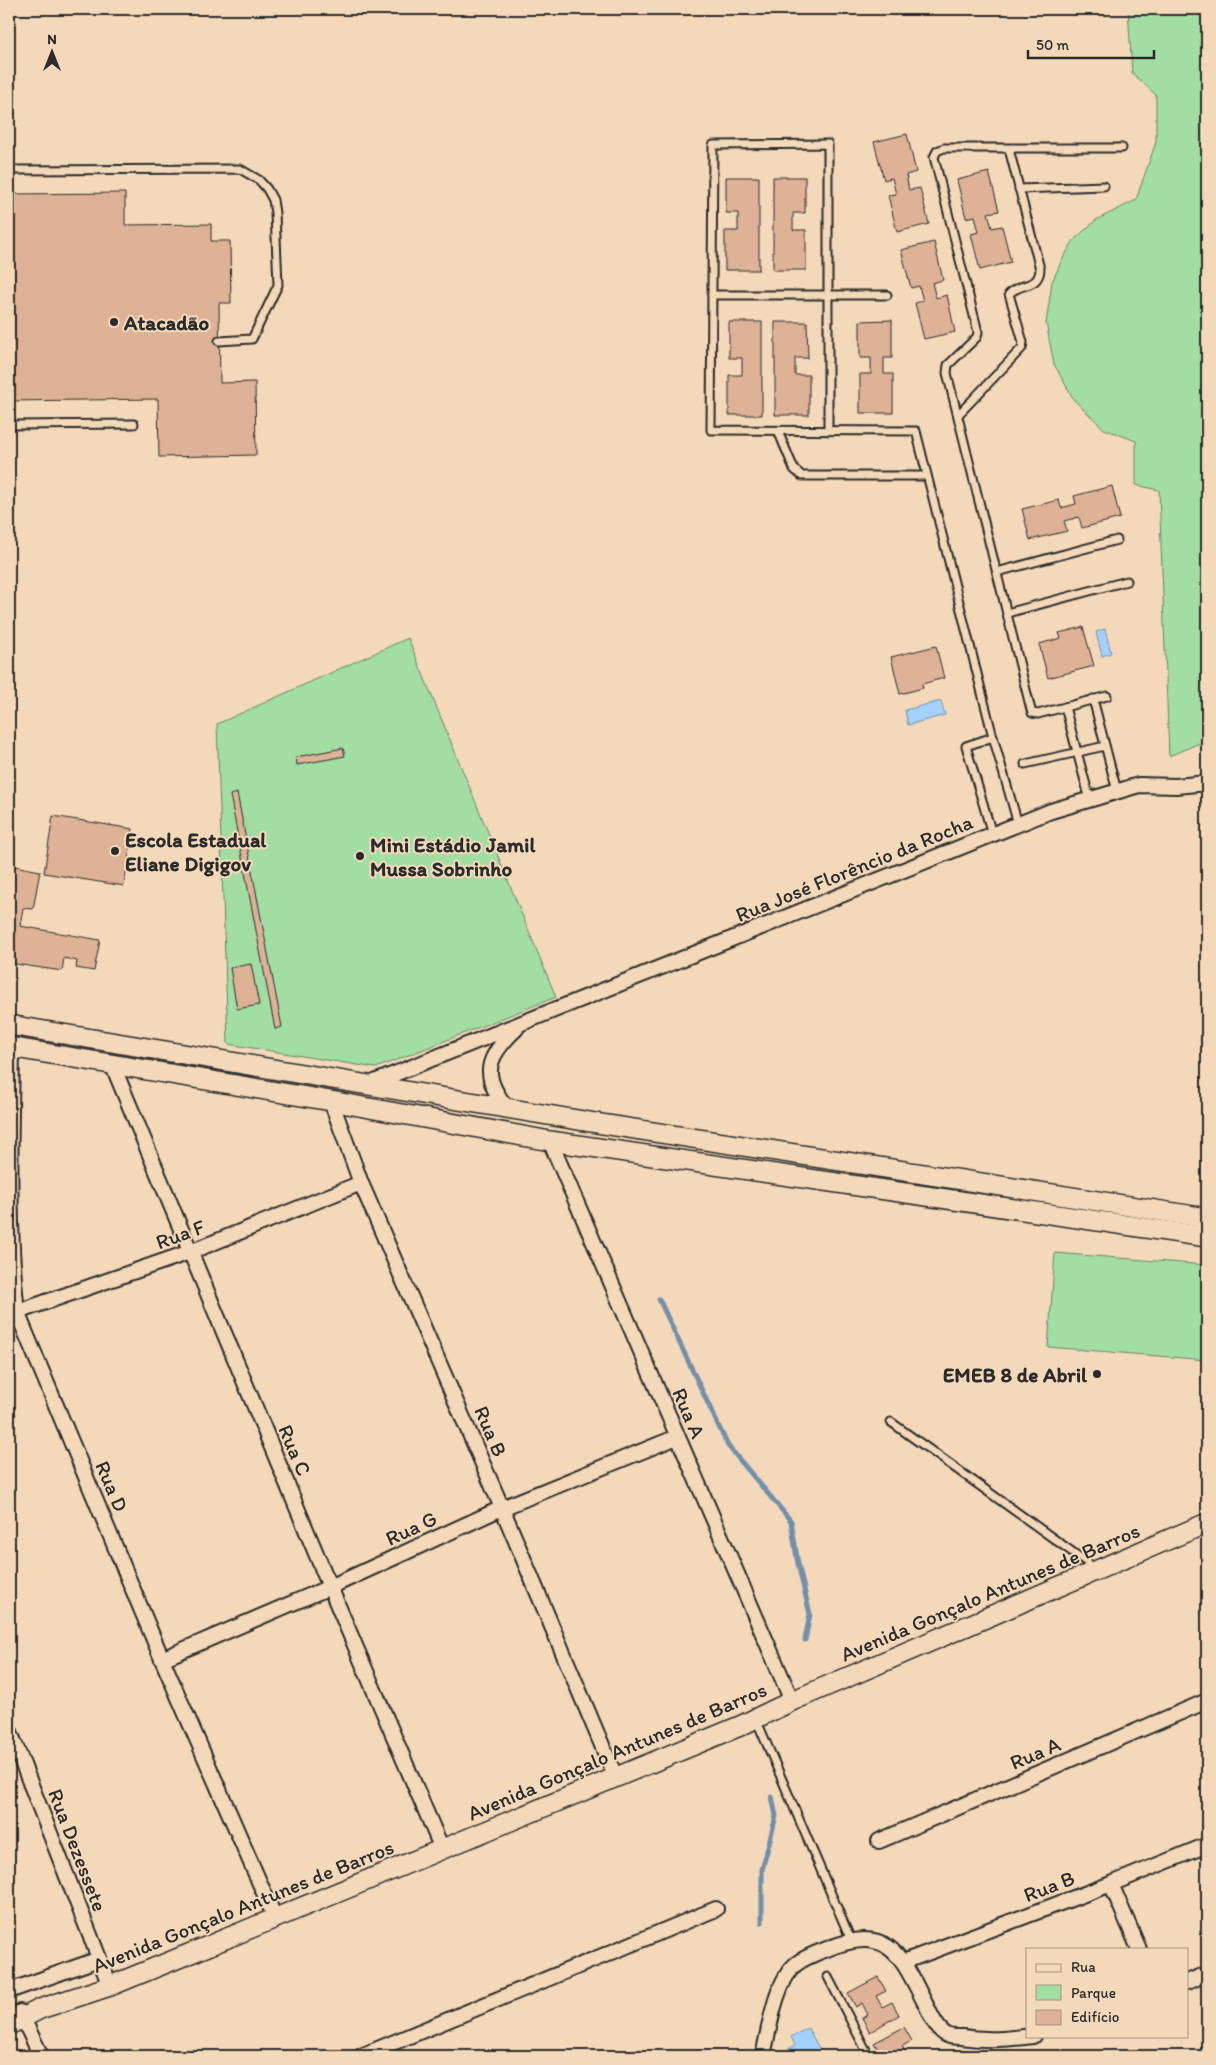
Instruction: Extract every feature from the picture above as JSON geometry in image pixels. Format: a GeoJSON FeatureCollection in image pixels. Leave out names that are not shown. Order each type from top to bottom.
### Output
{"type":"FeatureCollection","features":[{"type":"Feature","properties":{"kind":"main road"},"geometry":{"type":"LineString","coordinates":[[9,1025],[508,1109],[1207,1218]]}},
{"type":"Feature","properties":{"kind":"main road"},"geometry":{"type":"LineString","coordinates":[[10,1047],[113,1066],[332,1101],[550,1141],[1207,1237]]}},
{"type":"Feature","properties":{"kind":"main road","name":"Avenida Gonçalo Antunes de Barros"},"geometry":{"type":"LineString","coordinates":[[20,2016],[110,1986],[442,1849],[756,1718],[1207,1524]]}},
{"type":"Feature","properties":{"kind":"street","name":"Rua José Florêncio da Rocha"},"geometry":{"type":"LineString","coordinates":[[366,1085],[1051,811],[1139,785],[1176,786],[1207,783]]}},
{"type":"Feature","properties":{"kind":"street","name":"Rua José Florêncio da Rocha"},"geometry":{"type":"LineString","coordinates":[[508,1109],[491,1085],[490,1068],[494,1054],[503,1041],[524,1022]]}},
{"type":"Feature","properties":{"kind":"street","name":"Rua D"},"geometry":{"type":"LineString","coordinates":[[10,1047],[10,1216],[13,1312],[275,1918]]}},
{"type":"Feature","properties":{"kind":"street","name":"Rua C"},"geometry":{"type":"LineString","coordinates":[[113,1066],[330,1587],[442,1849]]}},
{"type":"Feature","properties":{"kind":"street","name":"Rua B"},"geometry":{"type":"LineString","coordinates":[[332,1101],[361,1183],[502,1508],[615,1776]]}},
{"type":"Feature","properties":{"kind":"street","name":"Rua A"},"geometry":{"type":"LineString","coordinates":[[550,1141],[792,1701]]}},
{"type":"Feature","properties":{"kind":"street","name":"Rua F"},"geometry":{"type":"LineString","coordinates":[[13,1312],[190,1252],[361,1183]]}},
{"type":"Feature","properties":{"kind":"street","name":"Rua G"},"geometry":{"type":"LineString","coordinates":[[162,1658],[330,1587],[502,1508],[678,1437]]}},
{"type":"Feature","properties":{"kind":"street","name":"Rua A"},"geometry":{"type":"LineString","coordinates":[[878,1841],[1207,1701]]}},
{"type":"Feature","properties":{"kind":"street","name":"Rua Dezessete"},"geometry":{"type":"LineString","coordinates":[[9,1729],[110,1986]]}},
{"type":"Feature","properties":{"kind":"street","name":"Rua B"},"geometry":{"type":"LineString","coordinates":[[903,1962],[1111,1884],[1207,1845]]}},
{"type":"Feature","properties":{"kind":"street"},"geometry":{"type":"LineString","coordinates":[[1111,1884],[1139,1948]]}},
{"type":"Feature","properties":{"kind":"street"},"geometry":{"type":"LineString","coordinates":[[361,2056],[716,1909]]}},
{"type":"Feature","properties":{"kind":"street"},"geometry":{"type":"LineString","coordinates":[[763,2056],[779,1991],[786,1976],[795,1965],[809,1956],[851,1940],[863,1939],[876,1941],[890,1948],[903,1962],[934,2022],[947,2035],[983,2041],[1026,2037]]}},
{"type":"Feature","properties":{"kind":"street"},"geometry":{"type":"LineString","coordinates":[[9,1991],[99,1959]]}},
{"type":"Feature","properties":{"kind":"street"},"geometry":{"type":"LineString","coordinates":[[1188,1982],[1207,1974]]}},
{"type":"Feature","properties":{"kind":"street"},"geometry":{"type":"LineString","coordinates":[[20,2016],[41,2056]]}},
{"type":"Feature","properties":{"kind":"lane"},"geometry":{"type":"LineString","coordinates":[[828,431],[828,144],[713,145],[711,430],[778,431],[828,431],[916,431],[993,738],[1018,824]]}},
{"type":"Feature","properties":{"kind":"lane"},"geometry":{"type":"LineString","coordinates":[[1107,696],[1038,714],[1032,712],[947,367],[977,337],[978,332],[934,157],[937,151],[944,148],[1122,148]]}},
{"type":"Feature","properties":{"kind":"lane"},"geometry":{"type":"LineString","coordinates":[[958,416],[1023,345],[1009,294],[1013,290],[1035,282],[1038,279],[1040,269],[1009,148]]}},
{"type":"Feature","properties":{"kind":"lane"},"geometry":{"type":"LineString","coordinates":[[9,170],[240,169],[259,180],[273,200],[278,285],[252,339],[219,341]]}},
{"type":"Feature","properties":{"kind":"lane"},"geometry":{"type":"LineString","coordinates":[[1019,189],[1104,186]]}},
{"type":"Feature","properties":{"kind":"lane"},"geometry":{"type":"LineString","coordinates":[[712,295],[887,295]]}},
{"type":"Feature","properties":{"kind":"lane"},"geometry":{"type":"LineString","coordinates":[[9,424],[134,424]]}},
{"type":"Feature","properties":{"kind":"lane"},"geometry":{"type":"LineString","coordinates":[[778,431],[794,469],[802,476],[927,476]]}},
{"type":"Feature","properties":{"kind":"lane"},"geometry":{"type":"LineString","coordinates":[[997,572],[1117,540]]}},
{"type":"Feature","properties":{"kind":"lane"},"geometry":{"type":"LineString","coordinates":[[1007,612],[1127,581]]}},
{"type":"Feature","properties":{"kind":"lane"},"geometry":{"type":"LineString","coordinates":[[1093,700],[1117,792]]}},
{"type":"Feature","properties":{"kind":"lane"},"geometry":{"type":"LineString","coordinates":[[1065,707],[1090,800]]}},
{"type":"Feature","properties":{"kind":"lane"},"geometry":{"type":"LineString","coordinates":[[992,834],[966,746],[993,738]]}},
{"type":"Feature","properties":{"kind":"lane"},"geometry":{"type":"LineString","coordinates":[[1025,764],[1105,746]]}},
{"type":"Feature","properties":{"kind":"lane"},"geometry":{"type":"LineString","coordinates":[[891,1422],[1098,1570]]}},
{"type":"Feature","properties":{"kind":"lane"},"geometry":{"type":"LineString","coordinates":[[756,1718],[851,1940]]}},
{"type":"Feature","properties":{"kind":"lane"},"geometry":{"type":"LineString","coordinates":[[828,1978],[869,2056]]}},
{"type":"Feature","properties":{"kind":"green space"},"geometry":{"type":"Polygon","coordinates":[[[1128,9],[1207,9],[1207,740],[1169,756],[1159,490],[1136,485],[1136,441],[1104,429],[1074,400],[1054,364],[1046,323],[1052,282],[1074,240],[1096,220],[1136,200],[1156,142],[1156,95],[1132,73],[1128,9]]]}},
{"type":"Feature","properties":{"kind":"green space","name":"Mini Estádio Jamil Mussa Sobrinho"},"geometry":{"type":"Polygon","coordinates":[[[408,638],[556,997],[376,1068],[228,1044],[217,724],[408,638]]]}},
{"type":"Feature","properties":{"kind":"green space"},"geometry":{"type":"Polygon","coordinates":[[[1055,1253],[1207,1265],[1207,1360],[1048,1347],[1055,1253]]]}},
{"type":"Feature","properties":{"kind":"water"},"geometry":{"type":"Polygon","coordinates":[[[1105,629],[1111,653],[1102,656],[1096,632],[1105,629]]]}},
{"type":"Feature","properties":{"kind":"water"},"geometry":{"type":"Polygon","coordinates":[[[941,701],[945,715],[908,725],[905,710],[941,701]]]}},
{"type":"Feature","properties":{"kind":"water"},"geometry":{"type":"Polygon","coordinates":[[[808,2028],[822,2054],[818,2056],[777,2056],[795,2045],[791,2037],[808,2028]]]}},
{"type":"Feature","properties":{"kind":"building"},"geometry":{"type":"Polygon","coordinates":[[[907,134],[916,172],[906,175],[909,190],[920,188],[929,224],[897,232],[888,195],[896,194],[892,178],[884,180],[874,142],[907,134]]]}},
{"type":"Feature","properties":{"kind":"building"},"geometry":{"type":"Polygon","coordinates":[[[989,172],[999,211],[988,213],[992,228],[1002,226],[1011,262],[980,270],[971,234],[979,232],[975,216],[966,218],[957,180],[989,172]]]}},
{"type":"Feature","properties":{"kind":"building"},"geometry":{"type":"Polygon","coordinates":[[[726,177],[759,177],[759,270],[725,270],[725,231],[738,231],[738,213],[726,213],[726,177]]]}},
{"type":"Feature","properties":{"kind":"building"},"geometry":{"type":"Polygon","coordinates":[[[773,177],[805,177],[805,213],[793,213],[793,230],[806,230],[806,270],[773,270],[773,177]]]}},
{"type":"Feature","properties":{"kind":"building","name":"Atacadão"},"geometry":{"type":"Polygon","coordinates":[[[125,193],[125,225],[211,224],[211,241],[230,241],[231,303],[219,303],[220,383],[255,382],[256,455],[159,457],[158,399],[9,401],[9,194],[125,193]]]}},
{"type":"Feature","properties":{"kind":"building"},"geometry":{"type":"Polygon","coordinates":[[[934,242],[943,280],[932,283],[936,298],[947,295],[955,332],[924,339],[915,303],[923,301],[919,286],[911,288],[901,250],[934,242]]]}},
{"type":"Feature","properties":{"kind":"building"},"geometry":{"type":"Polygon","coordinates":[[[892,320],[892,358],[884,358],[884,374],[893,374],[893,413],[860,413],[860,374],[871,374],[871,358],[860,358],[860,321],[892,320]]]}},
{"type":"Feature","properties":{"kind":"building"},"geometry":{"type":"Polygon","coordinates":[[[729,322],[762,322],[762,415],[729,415],[729,375],[742,375],[742,358],[729,358],[729,322]]]}},
{"type":"Feature","properties":{"kind":"building"},"geometry":{"type":"Polygon","coordinates":[[[775,322],[807,322],[808,358],[795,358],[795,375],[809,375],[809,415],[775,415],[775,322]]]}},
{"type":"Feature","properties":{"kind":"building"},"geometry":{"type":"Polygon","coordinates":[[[1112,486],[1120,518],[1082,528],[1079,517],[1064,521],[1067,531],[1030,540],[1022,509],[1059,500],[1061,508],[1076,504],[1074,496],[1112,486]]]}},
{"type":"Feature","properties":{"kind":"building"},"geometry":{"type":"Polygon","coordinates":[[[1083,627],[1094,666],[1048,678],[1039,644],[1061,638],[1059,633],[1083,627]]]}},
{"type":"Feature","properties":{"kind":"building"},"geometry":{"type":"Polygon","coordinates":[[[936,646],[944,678],[922,684],[923,688],[900,694],[891,657],[936,646]]]}},
{"type":"Feature","properties":{"kind":"building"},"geometry":{"type":"Polygon","coordinates":[[[343,748],[345,756],[297,765],[296,757],[343,748]]]}},
{"type":"Feature","properties":{"kind":"building"},"geometry":{"type":"Polygon","coordinates":[[[237,793],[282,1027],[275,1029],[230,795],[237,793]]]}},
{"type":"Feature","properties":{"kind":"building"},"geometry":{"type":"Polygon","coordinates":[[[53,816],[133,829],[124,886],[44,873],[53,816]]]}},
{"type":"Feature","properties":{"kind":"building"},"geometry":{"type":"Polygon","coordinates":[[[9,865],[40,871],[33,909],[23,908],[20,926],[100,940],[94,971],[76,968],[77,961],[64,958],[62,971],[9,963],[9,865]]]}},
{"type":"Feature","properties":{"kind":"building"},"geometry":{"type":"Polygon","coordinates":[[[251,964],[259,1005],[237,1009],[230,968],[251,964]]]}},
{"type":"Feature","properties":{"kind":"building"},"geometry":{"type":"Polygon","coordinates":[[[878,1977],[886,1991],[876,1996],[882,2007],[892,2002],[899,2015],[870,2032],[862,2018],[868,2015],[862,2003],[856,2007],[848,1993],[878,1977]]]}},
{"type":"Feature","properties":{"kind":"building"},"geometry":{"type":"Polygon","coordinates":[[[904,2027],[912,2041],[902,2046],[908,2056],[890,2056],[888,2054],[882,2056],[874,2043],[904,2027]]]}},
{"type":"Feature","properties":{"kind":"waterway"},"geometry":{"type":"LineString","coordinates":[[659,1299],[728,1446],[791,1521],[798,1564],[810,1614],[805,1640]]}},
{"type":"Feature","properties":{"kind":"waterway"},"geometry":{"type":"LineString","coordinates":[[762,1922],[762,1870],[776,1816],[772,1797]]}},
{"type":"Feature","properties":{"kind":"place","name":"Atacadão"},"geometry":{"type":"Point","coordinates":[114,322]}},
{"type":"Feature","properties":{"kind":"place","name":"Escola Estadual Eliane Digigov"},"geometry":{"type":"Point","coordinates":[115,851]}},
{"type":"Feature","properties":{"kind":"place","name":"Mini Estádio Jamil Mussa Sobrinho"},"geometry":{"type":"Point","coordinates":[360,856]}},
{"type":"Feature","properties":{"kind":"place","name":"EMEB 8 de Abril"},"geometry":{"type":"Point","coordinates":[1097,1374]}}]}
